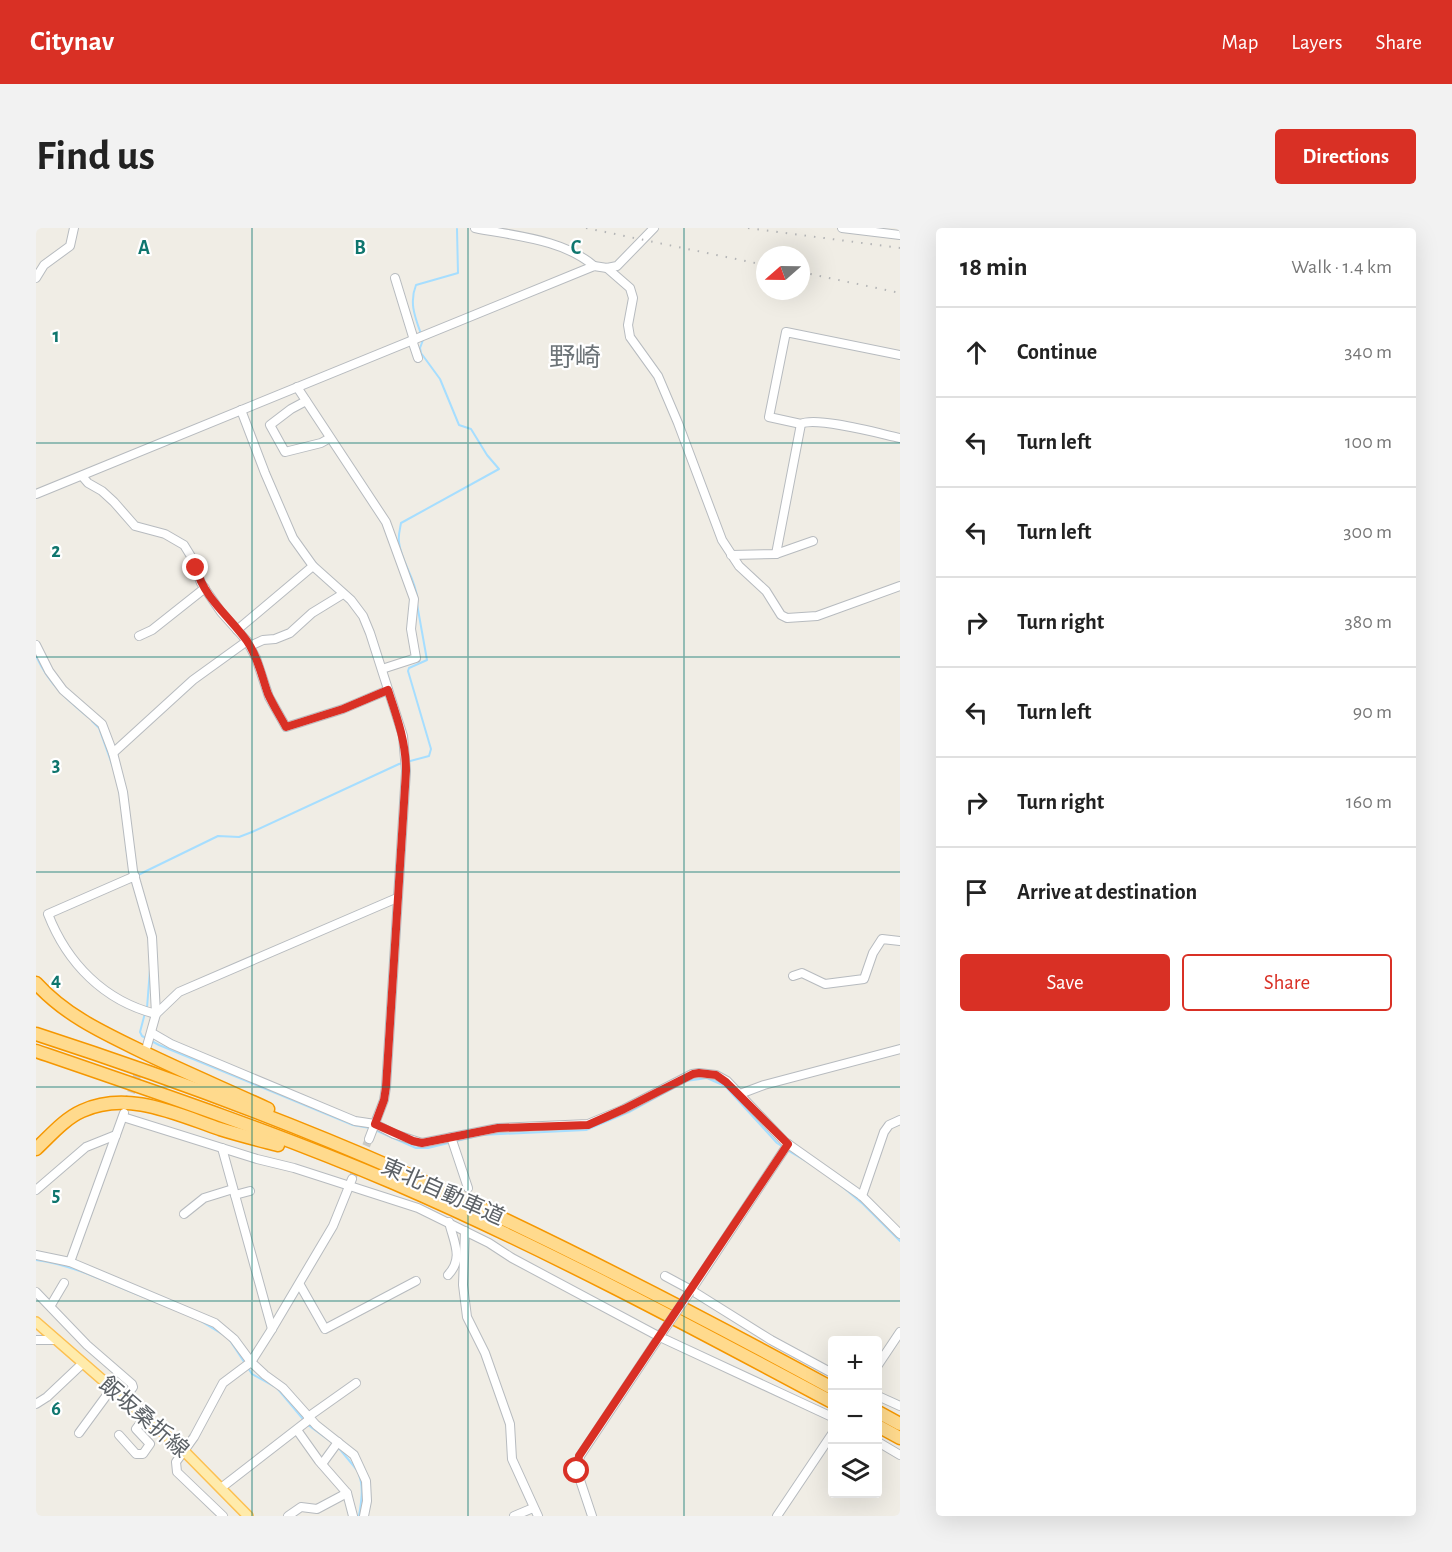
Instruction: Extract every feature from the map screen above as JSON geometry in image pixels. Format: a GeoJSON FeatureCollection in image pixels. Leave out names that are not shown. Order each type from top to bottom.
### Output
{"type":"FeatureCollection","features":[{"type":"Feature","properties":{"kind":"highway"},"geometry":{"type":"LineString","coordinates":[[36,983],[59,1006],[90,1026],[397,1170]]}},
{"type":"Feature","properties":{"kind":"highway","name":"東北自動車道"},"geometry":{"type":"LineString","coordinates":[[36,1034],[221,1099],[397,1170],[553,1242],[741,1338],[828,1386]]}},
{"type":"Feature","properties":{"kind":"highway","name":"東北自動車道"},"geometry":{"type":"LineString","coordinates":[[36,1051],[153,1091],[340,1161],[445,1206],[557,1259],[828,1400]]}},
{"type":"Feature","properties":{"kind":"highway"},"geometry":{"type":"LineString","coordinates":[[36,1149],[80,1112],[119,1102],[159,1108],[232,1133],[340,1161]]}},
{"type":"Feature","properties":{"kind":"highway"},"geometry":{"type":"LineString","coordinates":[[882,1414],[900,1424]]}},
{"type":"Feature","properties":{"kind":"highway"},"geometry":{"type":"LineString","coordinates":[[882,1428],[900,1438]]}},
{"type":"Feature","properties":{"kind":"main road","name":"飯坂桑折線"},"geometry":{"type":"LineString","coordinates":[[36,1322],[183,1450],[248,1516]]}},
{"type":"Feature","properties":{"kind":"street"},"geometry":{"type":"LineString","coordinates":[[36,278],[44,265],[70,246],[74,228]]}},
{"type":"Feature","properties":{"kind":"street"},"geometry":{"type":"LineString","coordinates":[[475,228],[561,247],[583,257],[594,266],[607,268],[617,266],[654,228]]}},
{"type":"Feature","properties":{"kind":"street"},"geometry":{"type":"LineString","coordinates":[[842,228],[900,236]]}},
{"type":"Feature","properties":{"kind":"street"},"geometry":{"type":"LineString","coordinates":[[36,494],[594,266]]}},
{"type":"Feature","properties":{"kind":"street"},"geometry":{"type":"LineString","coordinates":[[607,268],[630,288],[633,298],[628,325],[630,337],[658,376],[718,531],[739,566],[766,591],[781,615],[787,618],[817,616],[900,586]]}},
{"type":"Feature","properties":{"kind":"street"},"geometry":{"type":"LineString","coordinates":[[395,278],[417,338],[418,358]]}},
{"type":"Feature","properties":{"kind":"street"},"geometry":{"type":"LineString","coordinates":[[900,356],[786,332],[769,417],[801,424],[806,422],[831,424],[900,438]]}},
{"type":"Feature","properties":{"kind":"street"},"geometry":{"type":"LineString","coordinates":[[297,387],[386,522],[414,599],[411,629],[416,658],[381,669]]}},
{"type":"Feature","properties":{"kind":"street"},"geometry":{"type":"LineString","coordinates":[[306,401],[270,425],[285,452],[321,443],[330,438]]}},
{"type":"Feature","properties":{"kind":"street"},"geometry":{"type":"LineString","coordinates":[[241,410],[278,506],[293,538],[313,566],[363,616],[403,736],[406,754],[386,1087],[384,1100],[372,1131]]}},
{"type":"Feature","properties":{"kind":"street"},"geometry":{"type":"LineString","coordinates":[[776,554],[801,424]]}},
{"type":"Feature","properties":{"kind":"street"},"geometry":{"type":"LineString","coordinates":[[82,477],[114,502],[135,526],[165,534],[184,545],[205,588],[221,612],[248,644],[269,697],[286,727],[343,709],[388,690]]}},
{"type":"Feature","properties":{"kind":"street"},"geometry":{"type":"LineString","coordinates":[[731,555],[776,554],[813,541]]}},
{"type":"Feature","properties":{"kind":"street"},"geometry":{"type":"LineString","coordinates":[[237,630],[313,566]]}},
{"type":"Feature","properties":{"kind":"street"},"geometry":{"type":"LineString","coordinates":[[139,636],[152,630],[205,588]]}},
{"type":"Feature","properties":{"kind":"street"},"geometry":{"type":"LineString","coordinates":[[113,753],[193,680],[248,644],[275,639],[290,633],[312,613],[343,594]]}},
{"type":"Feature","properties":{"kind":"street"},"geometry":{"type":"LineString","coordinates":[[36,645],[63,690],[102,724],[113,753],[123,792],[132,877],[148,916],[152,936],[150,1040],[171,1044],[355,1121],[372,1131],[422,1143],[453,1141],[498,1128],[588,1125],[686,1077],[699,1073],[716,1075],[740,1094],[786,1148],[818,1163],[862,1196],[900,1234]]}},
{"type":"Feature","properties":{"kind":"street"},"geometry":{"type":"LineString","coordinates":[[132,877],[48,914],[66,951],[86,976],[107,992],[149,1013]]}},
{"type":"Feature","properties":{"kind":"street"},"geometry":{"type":"LineString","coordinates":[[149,1013],[189,987],[397,898]]}},
{"type":"Feature","properties":{"kind":"street"},"geometry":{"type":"LineString","coordinates":[[793,976],[802,973],[825,984],[864,979],[873,953],[882,939],[900,941]]}},
{"type":"Feature","properties":{"kind":"street"},"geometry":{"type":"LineString","coordinates":[[740,1094],[764,1085],[900,1049]]}},
{"type":"Feature","properties":{"kind":"street"},"geometry":{"type":"LineString","coordinates":[[70,1262],[123,1114],[257,1160],[350,1183],[418,1208],[449,1222],[661,1335],[828,1415]]}},
{"type":"Feature","properties":{"kind":"street"},"geometry":{"type":"LineString","coordinates":[[862,1196],[884,1132],[889,1125],[900,1120]]}},
{"type":"Feature","properties":{"kind":"street"},"geometry":{"type":"LineString","coordinates":[[36,1190],[86,1147],[116,1135]]}},
{"type":"Feature","properties":{"kind":"street"},"geometry":{"type":"LineString","coordinates":[[453,1141],[468,1188]]}},
{"type":"Feature","properties":{"kind":"street"},"geometry":{"type":"LineString","coordinates":[[222,1148],[272,1329]]}},
{"type":"Feature","properties":{"kind":"street"},"geometry":{"type":"LineString","coordinates":[[592,1516],[577,1471],[579,1456],[786,1148]]}},
{"type":"Feature","properties":{"kind":"street"},"geometry":{"type":"LineString","coordinates":[[223,1516],[177,1472],[176,1462],[194,1437],[223,1383],[247,1365],[272,1329],[333,1226],[350,1183]]}},
{"type":"Feature","properties":{"kind":"street"},"geometry":{"type":"LineString","coordinates":[[184,1214],[204,1198],[250,1191]]}},
{"type":"Feature","properties":{"kind":"street"},"geometry":{"type":"LineString","coordinates":[[448,1275],[455,1268],[458,1257],[449,1222]]}},
{"type":"Feature","properties":{"kind":"street"},"geometry":{"type":"LineString","coordinates":[[465,1231],[463,1285],[467,1317],[485,1353],[502,1398],[510,1424],[512,1459],[538,1516]]}},
{"type":"Feature","properties":{"kind":"street"},"geometry":{"type":"LineString","coordinates":[[36,1255],[70,1262],[215,1323],[234,1339],[247,1365],[284,1388],[306,1422],[322,1464],[347,1493],[353,1516]]}},
{"type":"Feature","properties":{"kind":"street"},"geometry":{"type":"LineString","coordinates":[[665,1276],[771,1340],[828,1371]]}},
{"type":"Feature","properties":{"kind":"street"},"geometry":{"type":"LineString","coordinates":[[300,1284],[325,1329],[416,1281]]}},
{"type":"Feature","properties":{"kind":"street"},"geometry":{"type":"LineString","coordinates":[[51,1305],[64,1283]]}},
{"type":"Feature","properties":{"kind":"street"},"geometry":{"type":"LineString","coordinates":[[36,1292],[87,1345],[132,1384],[133,1387],[124,1399]]}},
{"type":"Feature","properties":{"kind":"street"},"geometry":{"type":"LineString","coordinates":[[882,1359],[900,1332]]}},
{"type":"Feature","properties":{"kind":"street"},"geometry":{"type":"LineString","coordinates":[[36,1340],[55,1340]]}},
{"type":"Feature","properties":{"kind":"street"},"geometry":{"type":"LineString","coordinates":[[36,1404],[47,1397],[83,1363]]}},
{"type":"Feature","properties":{"kind":"street"},"geometry":{"type":"LineString","coordinates":[[221,1488],[356,1383]]}},
{"type":"Feature","properties":{"kind":"street"},"geometry":{"type":"LineString","coordinates":[[79,1433],[112,1388]]}},
{"type":"Feature","properties":{"kind":"street"},"geometry":{"type":"LineString","coordinates":[[882,1398],[900,1406]]}},
{"type":"Feature","properties":{"kind":"street"},"geometry":{"type":"LineString","coordinates":[[119,1435],[136,1454],[143,1454],[150,1444],[136,1429],[145,1417]]}},
{"type":"Feature","properties":{"kind":"street"},"geometry":{"type":"LineString","coordinates":[[306,1422],[336,1445],[354,1455],[366,1481],[367,1501],[364,1516]]}},
{"type":"Feature","properties":{"kind":"street"},"geometry":{"type":"LineString","coordinates":[[777,1516],[828,1440]]}},
{"type":"Feature","properties":{"kind":"street"},"geometry":{"type":"LineString","coordinates":[[881,1444],[900,1455]]}},
{"type":"Feature","properties":{"kind":"street"},"geometry":{"type":"LineString","coordinates":[[322,1464],[336,1445]]}},
{"type":"Feature","properties":{"kind":"street"},"geometry":{"type":"LineString","coordinates":[[288,1516],[302,1507],[317,1509],[347,1493]]}},
{"type":"Feature","properties":{"kind":"street"},"geometry":{"type":"LineString","coordinates":[[514,1516],[533,1508]]}},
{"type":"Feature","properties":{"kind":"waterway"},"geometry":{"type":"LineString","coordinates":[[417,598],[400,549],[401,523],[499,469],[487,455],[471,429],[459,425],[440,379],[421,353],[420,348],[423,340],[413,306],[416,285],[458,273],[457,229]]}},
{"type":"Feature","properties":{"kind":"waterway"},"geometry":{"type":"LineString","coordinates":[[138,875],[218,836],[239,837],[399,764],[429,756],[431,749],[408,671],[409,668],[427,660],[417,604]]}},
{"type":"Feature","properties":{"kind":"waterway"},"geometry":{"type":"LineString","coordinates":[[36,656],[46,675],[58,690],[88,717]]}},
{"type":"Feature","properties":{"kind":"waterway"},"geometry":{"type":"LineString","coordinates":[[92,721],[99,728],[113,767]]}},
{"type":"Feature","properties":{"kind":"waterway"},"geometry":{"type":"LineString","coordinates":[[126,846],[131,876]]}},
{"type":"Feature","properties":{"kind":"waterway"},"geometry":{"type":"LineString","coordinates":[[147,1008],[150,969]]}},
{"type":"Feature","properties":{"kind":"waterway"},"geometry":{"type":"LineString","coordinates":[[145,1013],[140,1032],[142,1036],[159,1045],[353,1125],[370,1128]]}},
{"type":"Feature","properties":{"kind":"waterway"},"geometry":{"type":"LineString","coordinates":[[375,1130],[416,1148],[428,1148],[481,1135],[586,1130],[629,1112],[686,1081],[707,1078],[725,1086],[783,1147]]}},
{"type":"Feature","properties":{"kind":"waterway"},"geometry":{"type":"LineString","coordinates":[[787,1150],[811,1164]]}},
{"type":"Feature","properties":{"kind":"waterway"},"geometry":{"type":"LineString","coordinates":[[838,1183],[900,1241]]}},
{"type":"Feature","properties":{"kind":"waterway"},"geometry":{"type":"LineString","coordinates":[[36,1260],[65,1266],[149,1299]]}},
{"type":"Feature","properties":{"kind":"waterway"},"geometry":{"type":"LineString","coordinates":[[199,1320],[222,1334]]}},
{"type":"Feature","properties":{"kind":"waterway"},"geometry":{"type":"LineString","coordinates":[[229,1339],[252,1374],[277,1388],[308,1425],[333,1443]]}},
{"type":"Feature","properties":{"kind":"waterway"},"geometry":{"type":"LineString","coordinates":[[338,1447],[357,1470]]}},
{"type":"Feature","properties":{"kind":"waterway"},"geometry":{"type":"LineString","coordinates":[[359,1475],[362,1490],[359,1516]]}},
{"type":"Feature","properties":{"kind":"tunnel"},"geometry":{"type":"LineString","coordinates":[[127,1104],[146,1051]]}},
{"type":"Feature","properties":{"kind":"tunnel"},"geometry":{"type":"LineString","coordinates":[[352,1179],[369,1139]]}},
{"type":"Feature","properties":{"kind":"railway"},"geometry":{"type":"LineString","coordinates":[[586,228],[756,263]]}},
{"type":"Feature","properties":{"kind":"railway"},"geometry":{"type":"LineString","coordinates":[[748,228],[900,248]]}},
{"type":"Feature","properties":{"kind":"railway"},"geometry":{"type":"LineString","coordinates":[[810,274],[900,293]]}},
{"type":"Feature","properties":{"kind":"district","name":"野崎"},"geometry":{"type":"Point","coordinates":[575,358]}},
{"type":"Feature","properties":{"kind":"route"},"geometry":{"type":"LineString","coordinates":[[196,568],[201,583],[221,612],[247,641],[256,658],[269,697],[286,727],[343,709],[388,690],[403,736],[406,771],[386,1087],[375,1124],[394,1134],[422,1143],[498,1128],[588,1125],[686,1077],[708,1073],[716,1075],[740,1094],[770,1128],[788,1144],[579,1456],[577,1471]]}}]}
